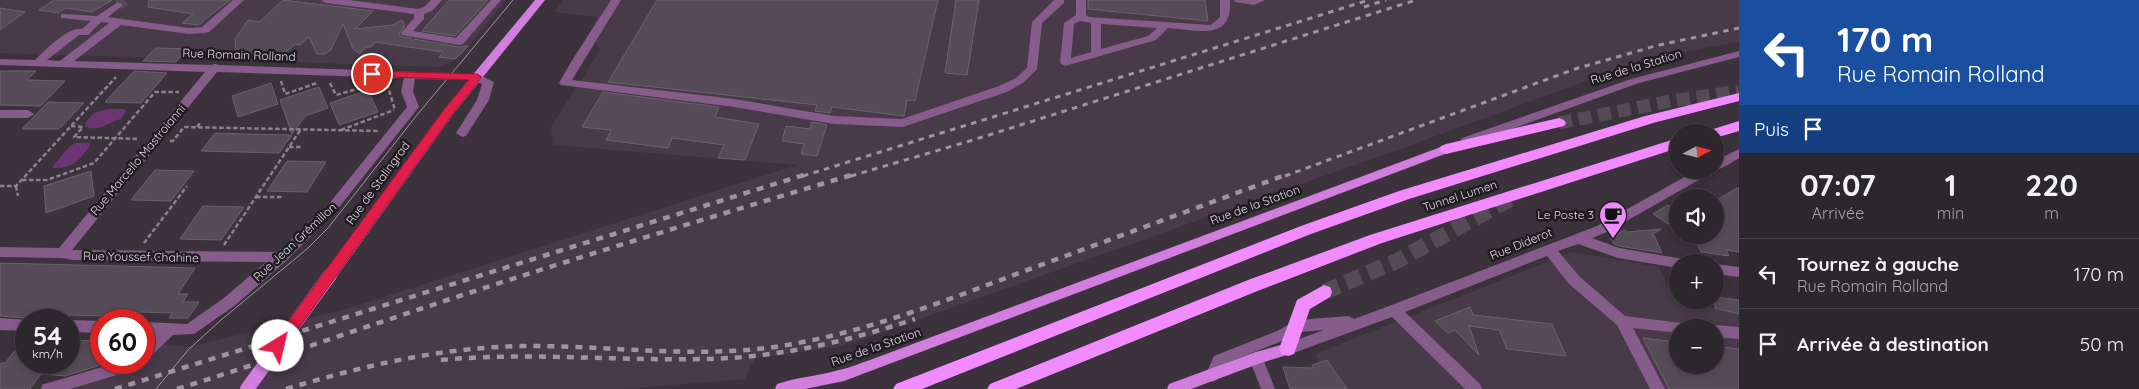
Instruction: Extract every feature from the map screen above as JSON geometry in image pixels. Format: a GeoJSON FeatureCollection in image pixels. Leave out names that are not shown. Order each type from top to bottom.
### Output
{"type":"FeatureCollection","features":[{"type":"Feature","properties":{"kind":"highway"},"geometry":{"type":"LineString","coordinates":[[902,389],[1306,230],[1404,195],[1650,119],[1739,97]]}},
{"type":"Feature","properties":{"kind":"highway"},"geometry":{"type":"LineString","coordinates":[[1446,149],[1559,123]]}},
{"type":"Feature","properties":{"kind":"highway"},"geometry":{"type":"LineString","coordinates":[[1724,130],[1739,126]]}},
{"type":"Feature","properties":{"kind":"highway","name":"Tunnel Lumen"},"geometry":{"type":"LineString","coordinates":[[996,389],[1254,285],[1376,239],[1669,146]]}},
{"type":"Feature","properties":{"kind":"highway"},"geometry":{"type":"LineString","coordinates":[[1288,348],[1303,305],[1324,292]]}},
{"type":"Feature","properties":{"kind":"main road","name":"Rue de Stalingrad"},"geometry":{"type":"LineString","coordinates":[[247,389],[450,110],[496,57],[540,0]]}},
{"type":"Feature","properties":{"kind":"main road","name":"Rue de la Station"},"geometry":{"type":"LineString","coordinates":[[782,389],[803,383],[839,377],[875,364],[1446,149]]}},
{"type":"Feature","properties":{"kind":"main road","name":"Rue Diderot"},"geometry":{"type":"LineString","coordinates":[[1174,389],[1288,348]]}},
{"type":"Feature","properties":{"kind":"street"},"geometry":{"type":"LineString","coordinates":[[65,16],[189,31],[204,30],[239,0]]}},
{"type":"Feature","properties":{"kind":"street"},"geometry":{"type":"LineString","coordinates":[[326,0],[419,12],[428,9],[437,0]]}},
{"type":"Feature","properties":{"kind":"street"},"geometry":{"type":"LineString","coordinates":[[419,12],[419,18],[406,33],[459,42],[496,0]]}},
{"type":"Feature","properties":{"kind":"street"},"geometry":{"type":"LineString","coordinates":[[616,0],[576,62],[565,83],[734,103],[834,120],[903,123],[1003,89],[1020,80],[1032,69],[1037,22],[1059,3],[1059,0]]}},
{"type":"Feature","properties":{"kind":"street"},"geometry":{"type":"LineString","coordinates":[[1081,0],[1081,16]]}},
{"type":"Feature","properties":{"kind":"street"},"geometry":{"type":"LineString","coordinates":[[1081,16],[1086,20],[1213,28],[1221,25],[1226,16],[1225,0]]}},
{"type":"Feature","properties":{"kind":"street"},"geometry":{"type":"LineString","coordinates":[[1239,0],[1254,2],[1260,0]]}},
{"type":"Feature","properties":{"kind":"street"},"geometry":{"type":"LineString","coordinates":[[39,62],[69,36],[77,31],[84,33],[118,5]]}},
{"type":"Feature","properties":{"kind":"street"},"geometry":{"type":"LineString","coordinates":[[1081,16],[1069,23],[1065,63],[1152,38],[1165,25]]}},
{"type":"Feature","properties":{"kind":"street"},"geometry":{"type":"LineString","coordinates":[[1096,20],[1096,55]]}},
{"type":"Feature","properties":{"kind":"street"},"geometry":{"type":"LineString","coordinates":[[64,63],[118,22]]}},
{"type":"Feature","properties":{"kind":"street","name":"Rue de la Station"},"geometry":{"type":"LineString","coordinates":[[1446,149],[1626,84],[1717,58],[1739,54]]}},
{"type":"Feature","properties":{"kind":"street","name":"Rue Romain Rolland"},"geometry":{"type":"LineString","coordinates":[[0,62],[215,67],[410,78],[477,77]]}},
{"type":"Feature","properties":{"kind":"street","name":"Rue Marcello Mastroianni"},"geometry":{"type":"LineString","coordinates":[[62,253],[215,67]]}},
{"type":"Feature","properties":{"kind":"street"},"geometry":{"type":"LineString","coordinates":[[462,133],[483,100],[488,82],[477,77]]}},
{"type":"Feature","properties":{"kind":"street"},"geometry":{"type":"LineString","coordinates":[[410,78],[407,91],[411,104]]}},
{"type":"Feature","properties":{"kind":"street","name":"Rue Jean Grémillon"},"geometry":{"type":"LineString","coordinates":[[155,328],[189,330],[229,302],[281,258],[332,208],[412,107],[411,104]]}},
{"type":"Feature","properties":{"kind":"street"},"geometry":{"type":"LineString","coordinates":[[0,114],[28,114]]}},
{"type":"Feature","properties":{"kind":"street"},"geometry":{"type":"LineString","coordinates":[[1724,161],[1739,153]]}},
{"type":"Feature","properties":{"kind":"street","name":"Rue Diderot"},"geometry":{"type":"LineString","coordinates":[[1288,348],[1394,310],[1549,248],[1602,229],[1691,179]]}},
{"type":"Feature","properties":{"kind":"street"},"geometry":{"type":"LineString","coordinates":[[1577,238],[1618,253],[1669,261]]}},
{"type":"Feature","properties":{"kind":"street"},"geometry":{"type":"LineString","coordinates":[[1549,248],[1574,280],[1622,321],[1658,389]]}},
{"type":"Feature","properties":{"kind":"street","name":"Rue Youssef Chahine"},"geometry":{"type":"LineString","coordinates":[[0,252],[281,258]]}},
{"type":"Feature","properties":{"kind":"street"},"geometry":{"type":"LineString","coordinates":[[1724,270],[1739,272]]}},
{"type":"Feature","properties":{"kind":"street"},"geometry":{"type":"LineString","coordinates":[[1394,310],[1475,389]]}},
{"type":"Feature","properties":{"kind":"street","name":"Rue Diderot"},"geometry":{"type":"LineString","coordinates":[[1212,376],[1219,360],[1282,335],[1297,326],[1366,320]]}},
{"type":"Feature","properties":{"kind":"street"},"geometry":{"type":"LineString","coordinates":[[1622,321],[1669,326]]}},
{"type":"Feature","properties":{"kind":"street"},"geometry":{"type":"LineString","coordinates":[[0,324],[15,325]]}},
{"type":"Feature","properties":{"kind":"street"},"geometry":{"type":"LineString","coordinates":[[155,343],[171,328]]}},
{"type":"Feature","properties":{"kind":"street"},"geometry":{"type":"LineString","coordinates":[[1724,332],[1739,333]]}},
{"type":"Feature","properties":{"kind":"street"},"geometry":{"type":"LineString","coordinates":[[1256,358],[1268,389]]}},
{"type":"Feature","properties":{"kind":"street"},"geometry":{"type":"LineString","coordinates":[[48,389],[100,374]]}},
{"type":"Feature","properties":{"kind":"path"},"geometry":{"type":"LineString","coordinates":[[0,186],[16,186],[127,65]]}},
{"type":"Feature","properties":{"kind":"path"},"geometry":{"type":"LineString","coordinates":[[278,70],[285,94],[320,82]]}},
{"type":"Feature","properties":{"kind":"path"},"geometry":{"type":"LineString","coordinates":[[381,82],[410,78]]}},
{"type":"Feature","properties":{"kind":"path"},"geometry":{"type":"LineString","coordinates":[[329,80],[336,95],[372,85]]}},
{"type":"Feature","properties":{"kind":"path"},"geometry":{"type":"LineString","coordinates":[[387,82],[395,110]]}},
{"type":"Feature","properties":{"kind":"path"},"geometry":{"type":"LineString","coordinates":[[22,180],[47,180],[94,163],[155,92],[194,93]]}},
{"type":"Feature","properties":{"kind":"path"},"geometry":{"type":"LineString","coordinates":[[339,130],[411,104]]}},
{"type":"Feature","properties":{"kind":"path"},"geometry":{"type":"LineString","coordinates":[[197,127],[200,123]]}},
{"type":"Feature","properties":{"kind":"path"},"geometry":{"type":"LineString","coordinates":[[71,126],[83,127],[74,137],[173,141],[184,127],[393,131]]}},
{"type":"Feature","properties":{"kind":"path"},"geometry":{"type":"LineString","coordinates":[[215,258],[301,129]]}},
{"type":"Feature","properties":{"kind":"path"},"geometry":{"type":"LineString","coordinates":[[289,147],[304,147]]}},
{"type":"Feature","properties":{"kind":"path"},"geometry":{"type":"LineString","coordinates":[[16,186],[18,196]]}},
{"type":"Feature","properties":{"kind":"path"},"geometry":{"type":"LineString","coordinates":[[134,256],[187,186]]}},
{"type":"Feature","properties":{"kind":"path"},"geometry":{"type":"LineString","coordinates":[[256,197],[282,197]]}},
{"type":"Feature","properties":{"kind":"shaded area"},"geometry":{"type":"Polygon","coordinates":[[[0,0],[506,0],[460,58],[440,67],[0,53],[0,0]]]}},
{"type":"Feature","properties":{"kind":"shaded area"},"geometry":{"type":"Polygon","coordinates":[[[562,0],[1739,0],[1739,42],[1649,58],[1406,147],[843,346],[755,358],[745,379],[623,389],[59,389],[118,374],[155,374],[155,349],[161,344],[188,347],[343,310],[797,165],[553,145],[551,127],[600,50],[590,31],[597,17],[555,12],[562,0]]]}},
{"type":"Feature","properties":{"kind":"shaded area"},"geometry":{"type":"Polygon","coordinates":[[[107,109],[123,109],[126,111],[121,119],[104,126],[96,128],[86,127],[85,123],[94,113],[107,109]]]}},
{"type":"Feature","properties":{"kind":"shaded area"},"geometry":{"type":"Polygon","coordinates":[[[76,143],[90,143],[90,146],[75,163],[66,167],[53,168],[70,146],[76,143]]]}},
{"type":"Feature","properties":{"kind":"shaded area"},"geometry":{"type":"Polygon","coordinates":[[[1572,252],[1659,267],[1669,288],[1669,309],[1717,309],[1739,314],[1739,389],[1339,389],[1315,354],[1572,252]]]}},
{"type":"Feature","properties":{"kind":"building"},"geometry":{"type":"Polygon","coordinates":[[[54,0],[112,0],[92,12],[66,8],[58,13],[39,10],[54,0]]]}},
{"type":"Feature","properties":{"kind":"building"},"geometry":{"type":"Polygon","coordinates":[[[149,0],[230,0],[198,25],[182,23],[193,14],[148,7],[149,0]]]}},
{"type":"Feature","properties":{"kind":"building"},"geometry":{"type":"Polygon","coordinates":[[[283,0],[373,11],[355,29],[393,25],[402,20],[405,26],[399,34],[402,37],[411,38],[412,41],[414,39],[459,47],[468,46],[455,59],[439,57],[443,52],[375,42],[371,47],[366,47],[360,54],[353,49],[343,24],[331,50],[325,54],[317,54],[309,37],[300,45],[295,44],[275,61],[237,60],[235,39],[248,20],[259,22],[283,0]]]}},
{"type":"Feature","properties":{"kind":"building"},"geometry":{"type":"Polygon","coordinates":[[[449,0],[488,0],[455,36],[422,31],[449,0]]]}},
{"type":"Feature","properties":{"kind":"building"},"geometry":{"type":"Polygon","coordinates":[[[657,0],[938,0],[915,101],[907,100],[904,116],[832,107],[830,113],[815,111],[817,105],[608,82],[657,0]]]}},
{"type":"Feature","properties":{"kind":"building"},"geometry":{"type":"Polygon","coordinates":[[[956,0],[979,0],[967,75],[945,73],[956,0]]]}},
{"type":"Feature","properties":{"kind":"building"},"geometry":{"type":"Polygon","coordinates":[[[1088,0],[1205,0],[1208,21],[1088,9],[1088,0]]]}},
{"type":"Feature","properties":{"kind":"building"},"geometry":{"type":"Polygon","coordinates":[[[0,8],[25,12],[0,30],[0,8]]]}},
{"type":"Feature","properties":{"kind":"building"},"geometry":{"type":"Polygon","coordinates":[[[156,48],[187,49],[176,62],[143,61],[156,48]]]}},
{"type":"Feature","properties":{"kind":"building"},"geometry":{"type":"Polygon","coordinates":[[[0,71],[36,71],[27,80],[65,81],[41,106],[0,105],[0,71]]]}},
{"type":"Feature","properties":{"kind":"building"},"geometry":{"type":"Polygon","coordinates":[[[134,71],[167,73],[141,103],[105,102],[134,71]]]}},
{"type":"Feature","properties":{"kind":"building"},"geometry":{"type":"Polygon","coordinates":[[[271,83],[278,104],[238,117],[232,96],[271,83]]]}},
{"type":"Feature","properties":{"kind":"building"},"geometry":{"type":"Polygon","coordinates":[[[319,87],[328,108],[305,116],[292,134],[280,100],[319,87]]]}},
{"type":"Feature","properties":{"kind":"building"},"geometry":{"type":"Polygon","coordinates":[[[368,90],[378,112],[339,125],[330,103],[368,90]]]}},
{"type":"Feature","properties":{"kind":"building"},"geometry":{"type":"Polygon","coordinates":[[[603,92],[719,107],[715,117],[759,124],[745,160],[718,158],[724,145],[672,138],[668,148],[606,140],[611,130],[582,127],[603,92]]]}},
{"type":"Feature","properties":{"kind":"building"},"geometry":{"type":"Polygon","coordinates":[[[48,102],[84,103],[59,129],[22,129],[48,102]]]}},
{"type":"Feature","properties":{"kind":"building"},"geometry":{"type":"Polygon","coordinates":[[[812,122],[827,125],[817,156],[801,154],[804,144],[782,141],[786,126],[810,129],[812,122]]]}},
{"type":"Feature","properties":{"kind":"building"},"geometry":{"type":"Polygon","coordinates":[[[215,133],[292,135],[279,153],[201,151],[215,133]]]}},
{"type":"Feature","properties":{"kind":"building"},"geometry":{"type":"Polygon","coordinates":[[[287,161],[326,162],[307,192],[267,191],[287,161]]]}},
{"type":"Feature","properties":{"kind":"building"},"geometry":{"type":"Polygon","coordinates":[[[155,170],[194,171],[171,201],[131,200],[155,170]]]}},
{"type":"Feature","properties":{"kind":"building"},"geometry":{"type":"Polygon","coordinates":[[[91,171],[94,196],[46,213],[44,186],[91,171]]]}},
{"type":"Feature","properties":{"kind":"building"},"geometry":{"type":"Polygon","coordinates":[[[1739,187],[1739,252],[1726,250],[1729,256],[1701,252],[1697,244],[1724,244],[1724,196],[1739,187]]]}},
{"type":"Feature","properties":{"kind":"building"},"geometry":{"type":"Polygon","coordinates":[[[1668,205],[1669,223],[1668,224],[1653,214],[1668,205]]]}},
{"type":"Feature","properties":{"kind":"building"},"geometry":{"type":"Polygon","coordinates":[[[203,206],[244,207],[221,240],[180,239],[203,206]]]}},
{"type":"Feature","properties":{"kind":"building"},"geometry":{"type":"Polygon","coordinates":[[[1661,229],[1651,235],[1654,235],[1662,253],[1619,246],[1614,244],[1611,238],[1624,230],[1627,232],[1661,229]]]}},
{"type":"Feature","properties":{"kind":"building"},"geometry":{"type":"Polygon","coordinates":[[[0,263],[195,268],[178,294],[188,294],[183,302],[199,302],[188,318],[169,318],[172,313],[155,312],[155,309],[90,309],[90,316],[80,315],[80,309],[15,309],[15,317],[0,316],[0,263]]]}},
{"type":"Feature","properties":{"kind":"building"},"geometry":{"type":"Polygon","coordinates":[[[1724,298],[1739,300],[1739,314],[1719,309],[1724,309],[1724,298]]]}},
{"type":"Feature","properties":{"kind":"building"},"geometry":{"type":"Polygon","coordinates":[[[1470,307],[1473,315],[1552,324],[1566,356],[1507,349],[1499,330],[1469,326],[1479,355],[1455,330],[1448,333],[1435,321],[1470,307]]]}},
{"type":"Feature","properties":{"kind":"building"},"geometry":{"type":"Polygon","coordinates":[[[1643,338],[1669,341],[1669,374],[1724,374],[1724,347],[1739,349],[1739,389],[1669,389],[1643,338]]]}},
{"type":"Feature","properties":{"kind":"building"},"geometry":{"type":"Polygon","coordinates":[[[80,340],[90,341],[90,368],[80,371],[80,340]]]}},
{"type":"Feature","properties":{"kind":"building"},"geometry":{"type":"Polygon","coordinates":[[[15,351],[15,374],[41,374],[30,389],[0,389],[0,363],[5,363],[15,351]]]}},
{"type":"Feature","properties":{"kind":"building"},"geometry":{"type":"Polygon","coordinates":[[[1327,360],[1347,389],[1290,389],[1283,367],[1314,368],[1312,365],[1327,360]]]}},
{"type":"Feature","properties":{"kind":"building"},"geometry":{"type":"Polygon","coordinates":[[[41,374],[72,374],[65,376],[41,374]]]}},
{"type":"Feature","properties":{"kind":"tunnel"},"geometry":{"type":"LineString","coordinates":[[118,5],[125,0]]}},
{"type":"Feature","properties":{"kind":"tunnel"},"geometry":{"type":"LineString","coordinates":[[1559,123],[1671,101],[1739,91]]}},
{"type":"Feature","properties":{"kind":"tunnel"},"geometry":{"type":"LineString","coordinates":[[1324,292],[1397,261],[1517,195]]}},
{"type":"Feature","properties":{"kind":"tram line"},"geometry":{"type":"LineString","coordinates":[[156,389],[188,350],[221,320],[307,249],[328,228],[417,115],[513,0]]}},
{"type":"Feature","properties":{"kind":"railway"},"geometry":{"type":"LineString","coordinates":[[803,176],[1369,0]]}},
{"type":"Feature","properties":{"kind":"railway"},"geometry":{"type":"LineString","coordinates":[[1364,7],[1386,0]]}},
{"type":"Feature","properties":{"kind":"railway"},"geometry":{"type":"LineString","coordinates":[[851,176],[973,140],[1416,0]]}},
{"type":"Feature","properties":{"kind":"railway"},"geometry":{"type":"LineString","coordinates":[[1285,176],[1575,69],[1659,45],[1739,28]]}},
{"type":"Feature","properties":{"kind":"railway"},"geometry":{"type":"LineString","coordinates":[[115,389],[807,174]]}},
{"type":"Feature","properties":{"kind":"railway"},"geometry":{"type":"LineString","coordinates":[[177,389],[522,276],[855,174]]}},
{"type":"Feature","properties":{"kind":"railway"},"geometry":{"type":"LineString","coordinates":[[286,389],[346,372],[407,358],[469,349],[531,346],[688,352],[750,350],[812,340],[902,316],[1288,174]]}},
{"type":"Feature","properties":{"kind":"railway"},"geometry":{"type":"LineString","coordinates":[[441,360],[513,357],[694,359],[754,356],[824,344],[870,333],[915,319]]}},
{"type":"Feature","properties":{"kind":"place","name":"Le Poste 3"},"geometry":{"type":"Point","coordinates":[1613,239]}},
{"type":"Feature","properties":{"kind":"route"},"geometry":{"type":"LineString","coordinates":[[278,346],[450,110],[477,77],[372,74]]}}]}
